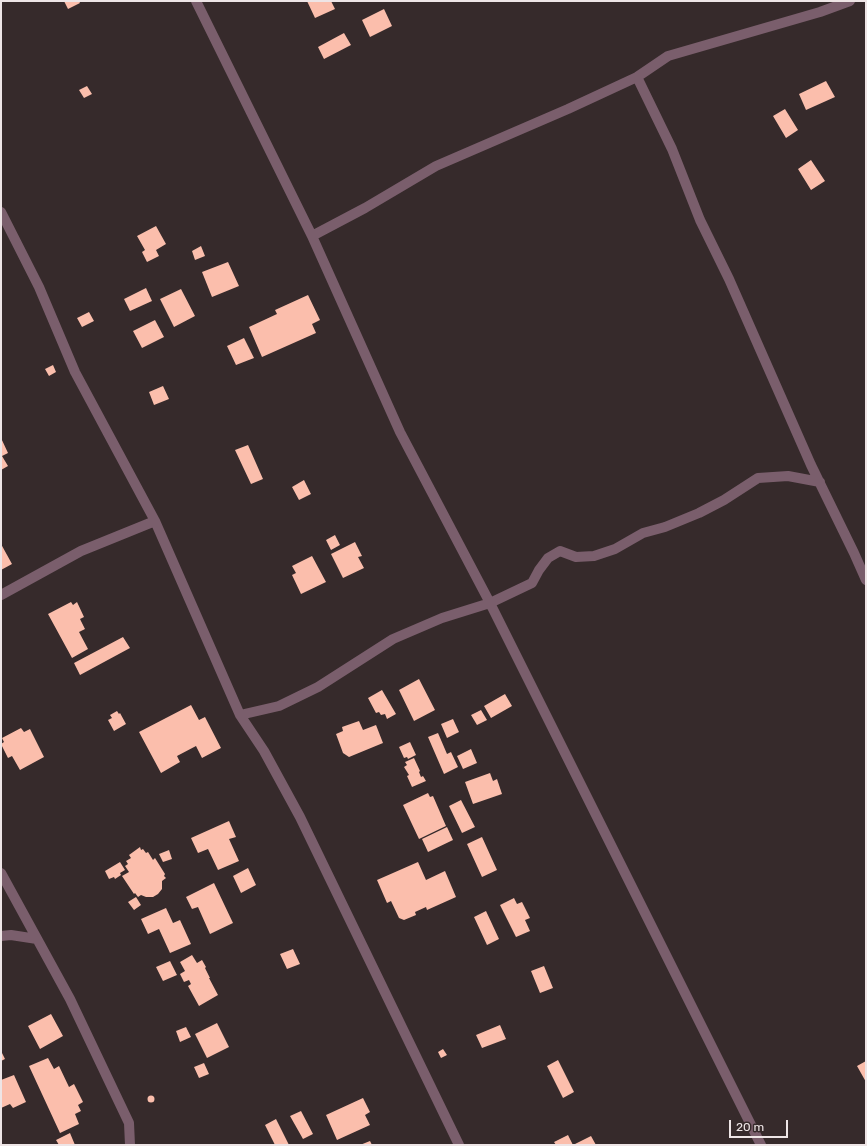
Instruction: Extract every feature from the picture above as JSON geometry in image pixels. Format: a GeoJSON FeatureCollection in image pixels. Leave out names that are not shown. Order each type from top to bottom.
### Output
{"type":"FeatureCollection","features":[{"type":"Feature","properties":{"kind":"street"},"geometry":{"type":"LineString","coordinates":[[196,1],[312,236],[400,432],[490,603],[761,1145]]}},
{"type":"Feature","properties":{"kind":"street"},"geometry":{"type":"LineString","coordinates":[[312,236],[365,208],[436,166],[568,109],[637,77],[668,56],[820,12],[850,1]]}},
{"type":"Feature","properties":{"kind":"street"},"geometry":{"type":"LineString","coordinates":[[637,77],[672,149],[700,220],[732,286],[820,482],[866,580]]}},
{"type":"Feature","properties":{"kind":"street"},"geometry":{"type":"LineString","coordinates":[[1,212],[39,287],[75,372],[154,521],[240,715],[264,751],[300,817],[459,1145]]}},
{"type":"Feature","properties":{"kind":"street"},"geometry":{"type":"LineString","coordinates":[[240,715],[279,706],[318,687],[393,640],[442,618],[490,603],[532,583],[548,558],[560,551],[576,557],[594,556],[615,550],[643,533],[665,527],[699,513],[724,500],[758,478],[788,476],[820,482]]}},
{"type":"Feature","properties":{"kind":"street"},"geometry":{"type":"LineString","coordinates":[[1,595],[81,551],[154,521]]}},
{"type":"Feature","properties":{"kind":"street"},"geometry":{"type":"LineString","coordinates":[[1,873],[70,999],[129,1123],[130,1145]]}},
{"type":"Feature","properties":{"kind":"street"},"geometry":{"type":"LineString","coordinates":[[1,936],[11,935],[37,939]]}},
{"type":"Feature","properties":{"kind":"building"},"geometry":{"type":"Polygon","coordinates":[[[64,1],[79,1],[80,3],[68,9],[64,1]]]}},
{"type":"Feature","properties":{"kind":"building"},"geometry":{"type":"Polygon","coordinates":[[[307,1],[331,1],[335,9],[315,18],[307,1]]]}},
{"type":"Feature","properties":{"kind":"building"},"geometry":{"type":"Polygon","coordinates":[[[384,9],[392,26],[370,37],[362,20],[384,9]]]}},
{"type":"Feature","properties":{"kind":"building"},"geometry":{"type":"Polygon","coordinates":[[[344,33],[351,45],[324,59],[318,47],[344,33]]]}},
{"type":"Feature","properties":{"kind":"building"},"geometry":{"type":"Polygon","coordinates":[[[826,81],[835,97],[806,110],[799,94],[826,81]]]}},
{"type":"Feature","properties":{"kind":"building"},"geometry":{"type":"Polygon","coordinates":[[[87,86],[92,94],[84,98],[79,90],[87,86]]]}},
{"type":"Feature","properties":{"kind":"building"},"geometry":{"type":"Polygon","coordinates":[[[785,109],[798,130],[786,138],[773,116],[785,109]]]}},
{"type":"Feature","properties":{"kind":"building"},"geometry":{"type":"Polygon","coordinates":[[[811,160],[825,181],[811,190],[798,169],[811,160]]]}},
{"type":"Feature","properties":{"kind":"building"},"geometry":{"type":"Polygon","coordinates":[[[156,226],[166,244],[156,250],[159,256],[147,262],[142,252],[145,250],[137,236],[156,226]]]}},
{"type":"Feature","properties":{"kind":"building"},"geometry":{"type":"Polygon","coordinates":[[[201,246],[205,256],[195,260],[192,251],[201,246]]]}},
{"type":"Feature","properties":{"kind":"building"},"geometry":{"type":"Polygon","coordinates":[[[228,262],[239,286],[212,297],[202,272],[228,262]]]}},
{"type":"Feature","properties":{"kind":"building"},"geometry":{"type":"Polygon","coordinates":[[[146,288],[152,301],[130,311],[124,299],[146,288]]]}},
{"type":"Feature","properties":{"kind":"building"},"geometry":{"type":"Polygon","coordinates":[[[181,289],[195,316],[174,327],[160,299],[181,289]]]}},
{"type":"Feature","properties":{"kind":"building"},"geometry":{"type":"Polygon","coordinates":[[[308,295],[320,320],[312,324],[316,333],[262,357],[249,327],[277,314],[275,310],[308,295]]]}},
{"type":"Feature","properties":{"kind":"building"},"geometry":{"type":"Polygon","coordinates":[[[89,312],[94,321],[82,327],[77,318],[89,312]]]}},
{"type":"Feature","properties":{"kind":"building"},"geometry":{"type":"Polygon","coordinates":[[[155,320],[164,337],[142,348],[133,331],[155,320]]]}},
{"type":"Feature","properties":{"kind":"building"},"geometry":{"type":"Polygon","coordinates":[[[244,338],[254,358],[236,365],[227,346],[244,338]]]}},
{"type":"Feature","properties":{"kind":"building"},"geometry":{"type":"Polygon","coordinates":[[[53,365],[56,372],[49,376],[45,369],[53,365]]]}},
{"type":"Feature","properties":{"kind":"building"},"geometry":{"type":"Polygon","coordinates":[[[163,386],[169,399],[154,405],[149,392],[163,386]]]}},
{"type":"Feature","properties":{"kind":"building"},"geometry":{"type":"Polygon","coordinates":[[[1,438],[8,453],[2,456],[8,466],[1,470],[1,438]]]}},
{"type":"Feature","properties":{"kind":"building"},"geometry":{"type":"Polygon","coordinates":[[[248,445],[263,479],[251,484],[235,450],[248,445]]]}},
{"type":"Feature","properties":{"kind":"building"},"geometry":{"type":"Polygon","coordinates":[[[304,480],[311,494],[299,500],[292,487],[304,480]]]}},
{"type":"Feature","properties":{"kind":"building"},"geometry":{"type":"Polygon","coordinates":[[[335,535],[340,545],[331,550],[326,540],[335,535]]]}},
{"type":"Feature","properties":{"kind":"building"},"geometry":{"type":"Polygon","coordinates":[[[355,542],[362,556],[358,557],[364,568],[343,578],[331,554],[355,542]]]}},
{"type":"Feature","properties":{"kind":"building"},"geometry":{"type":"Polygon","coordinates":[[[1,544],[12,564],[1,570],[1,544]]]}},
{"type":"Feature","properties":{"kind":"building"},"geometry":{"type":"Polygon","coordinates":[[[312,556],[326,582],[301,594],[292,575],[296,573],[292,566],[312,556]]]}},
{"type":"Feature","properties":{"kind":"building"},"geometry":{"type":"Polygon","coordinates":[[[71,602],[73,605],[77,602],[84,617],[80,619],[85,629],[79,632],[88,649],[72,658],[48,614],[71,602]]]}},
{"type":"Feature","properties":{"kind":"building"},"geometry":{"type":"Polygon","coordinates":[[[123,637],[130,648],[80,675],[74,663],[123,637]]]}},
{"type":"Feature","properties":{"kind":"building"},"geometry":{"type":"Polygon","coordinates":[[[419,679],[435,710],[414,721],[399,690],[419,679]]]}},
{"type":"Feature","properties":{"kind":"building"},"geometry":{"type":"Polygon","coordinates":[[[382,690],[396,714],[387,719],[385,714],[381,715],[379,712],[376,713],[368,698],[382,690]]]}},
{"type":"Feature","properties":{"kind":"building"},"geometry":{"type":"Polygon","coordinates":[[[505,694],[512,706],[491,718],[484,706],[505,694]]]}},
{"type":"Feature","properties":{"kind":"building"},"geometry":{"type":"Polygon","coordinates":[[[191,705],[199,720],[205,717],[221,748],[202,758],[196,746],[177,756],[180,762],[161,773],[139,732],[191,705]]]}},
{"type":"Feature","properties":{"kind":"building"},"geometry":{"type":"Polygon","coordinates":[[[481,710],[487,720],[477,725],[471,715],[481,710]]]}},
{"type":"Feature","properties":{"kind":"building"},"geometry":{"type":"Polygon","coordinates":[[[117,711],[119,714],[120,713],[126,724],[114,731],[108,720],[112,718],[110,715],[117,711]]]}},
{"type":"Feature","properties":{"kind":"building"},"geometry":{"type":"Polygon","coordinates":[[[453,719],[459,732],[447,738],[441,724],[453,719]]]}},
{"type":"Feature","properties":{"kind":"building"},"geometry":{"type":"Polygon","coordinates":[[[359,721],[363,730],[376,725],[383,743],[349,757],[343,753],[336,734],[343,731],[342,727],[359,721]]]}},
{"type":"Feature","properties":{"kind":"building"},"geometry":{"type":"Polygon","coordinates":[[[21,728],[24,732],[30,729],[44,757],[20,770],[12,756],[8,758],[1,744],[4,742],[2,738],[21,728]]]}},
{"type":"Feature","properties":{"kind":"building"},"geometry":{"type":"Polygon","coordinates":[[[438,733],[447,754],[451,752],[458,767],[444,774],[428,737],[438,733]]]}},
{"type":"Feature","properties":{"kind":"building"},"geometry":{"type":"Polygon","coordinates":[[[410,742],[416,755],[408,759],[407,757],[404,758],[399,747],[410,742]]]}},
{"type":"Feature","properties":{"kind":"building"},"geometry":{"type":"Polygon","coordinates":[[[471,749],[477,763],[463,769],[457,756],[471,749]]]}},
{"type":"Feature","properties":{"kind":"building"},"geometry":{"type":"Polygon","coordinates":[[[414,758],[421,777],[423,776],[426,781],[412,787],[407,776],[409,775],[404,767],[407,765],[405,762],[414,758]]]}},
{"type":"Feature","properties":{"kind":"building"},"geometry":{"type":"Polygon","coordinates":[[[490,773],[493,781],[497,779],[502,794],[473,804],[465,782],[490,773]]]}},
{"type":"Feature","properties":{"kind":"building"},"geometry":{"type":"Polygon","coordinates":[[[428,793],[430,797],[433,796],[446,826],[419,839],[403,805],[428,793]]]}},
{"type":"Feature","properties":{"kind":"building"},"geometry":{"type":"Polygon","coordinates":[[[461,800],[475,827],[462,833],[449,806],[461,800]]]}},
{"type":"Feature","properties":{"kind":"building"},"geometry":{"type":"Polygon","coordinates":[[[229,821],[236,837],[229,839],[239,861],[218,870],[208,849],[198,853],[191,838],[229,821]]]}},
{"type":"Feature","properties":{"kind":"building"},"geometry":{"type":"Polygon","coordinates":[[[447,827],[453,840],[428,852],[422,839],[447,827]]]}},
{"type":"Feature","properties":{"kind":"building"},"geometry":{"type":"Polygon","coordinates":[[[482,837],[497,870],[482,877],[467,844],[482,837]]]}},
{"type":"Feature","properties":{"kind":"building"},"geometry":{"type":"Polygon","coordinates":[[[140,847],[141,850],[143,849],[146,853],[148,852],[153,860],[155,858],[165,874],[164,876],[166,878],[162,881],[162,889],[153,897],[141,895],[138,897],[135,893],[134,894],[122,876],[129,872],[125,866],[128,864],[126,861],[131,858],[129,855],[140,847]]]}},
{"type":"Feature","properties":{"kind":"building"},"geometry":{"type":"Polygon","coordinates":[[[169,850],[172,859],[163,862],[159,854],[169,850]]]}},
{"type":"Feature","properties":{"kind":"building"},"geometry":{"type":"Polygon","coordinates":[[[120,862],[125,870],[115,879],[114,877],[109,879],[105,871],[120,862]]]}},
{"type":"Feature","properties":{"kind":"building"},"geometry":{"type":"Polygon","coordinates":[[[418,862],[426,880],[445,871],[456,897],[427,910],[426,907],[415,912],[416,915],[404,920],[399,918],[391,901],[387,903],[377,880],[418,862]]]}},
{"type":"Feature","properties":{"kind":"building"},"geometry":{"type":"Polygon","coordinates":[[[248,868],[256,885],[241,893],[233,876],[248,868]]]}},
{"type":"Feature","properties":{"kind":"building"},"geometry":{"type":"Polygon","coordinates":[[[214,883],[233,923],[210,934],[198,907],[192,909],[186,897],[214,883]]]}},
{"type":"Feature","properties":{"kind":"building"},"geometry":{"type":"Polygon","coordinates":[[[136,897],[141,905],[134,910],[128,902],[136,897]]]}},
{"type":"Feature","properties":{"kind":"building"},"geometry":{"type":"Polygon","coordinates":[[[514,898],[517,904],[522,902],[530,918],[525,920],[530,931],[516,937],[500,905],[514,898]]]}},
{"type":"Feature","properties":{"kind":"building"},"geometry":{"type":"Polygon","coordinates":[[[166,908],[173,923],[180,920],[191,944],[170,953],[159,929],[148,934],[141,919],[166,908]]]}},
{"type":"Feature","properties":{"kind":"building"},"geometry":{"type":"Polygon","coordinates":[[[486,911],[499,939],[487,945],[474,917],[486,911]]]}},
{"type":"Feature","properties":{"kind":"building"},"geometry":{"type":"Polygon","coordinates":[[[293,949],[300,964],[287,969],[280,954],[293,949]]]}},
{"type":"Feature","properties":{"kind":"building"},"geometry":{"type":"Polygon","coordinates":[[[192,955],[197,963],[202,960],[218,995],[199,1006],[188,986],[191,984],[189,980],[184,982],[180,974],[185,971],[180,962],[192,955]]]}},
{"type":"Feature","properties":{"kind":"building"},"geometry":{"type":"Polygon","coordinates":[[[170,961],[177,975],[163,981],[156,967],[170,961]]]}},
{"type":"Feature","properties":{"kind":"building"},"geometry":{"type":"Polygon","coordinates":[[[544,966],[553,988],[540,993],[531,971],[544,966]]]}},
{"type":"Feature","properties":{"kind":"building"},"geometry":{"type":"Polygon","coordinates":[[[51,1014],[63,1036],[40,1049],[28,1026],[51,1014]]]}},
{"type":"Feature","properties":{"kind":"building"},"geometry":{"type":"Polygon","coordinates":[[[217,1023],[229,1047],[207,1058],[195,1034],[217,1023]]]}},
{"type":"Feature","properties":{"kind":"building"},"geometry":{"type":"Polygon","coordinates":[[[500,1025],[506,1039],[482,1048],[476,1035],[500,1025]]]}},
{"type":"Feature","properties":{"kind":"building"},"geometry":{"type":"Polygon","coordinates":[[[186,1027],[191,1037],[180,1042],[176,1031],[186,1027]]]}},
{"type":"Feature","properties":{"kind":"building"},"geometry":{"type":"Polygon","coordinates":[[[443,1049],[447,1055],[441,1058],[438,1052],[443,1049]]]}},
{"type":"Feature","properties":{"kind":"building"},"geometry":{"type":"Polygon","coordinates":[[[1,1051],[5,1059],[1,1061],[1,1051]]]}},
{"type":"Feature","properties":{"kind":"building"},"geometry":{"type":"Polygon","coordinates":[[[48,1058],[54,1069],[59,1066],[69,1087],[74,1084],[83,1102],[78,1105],[81,1111],[75,1114],[79,1124],[60,1133],[29,1066],[48,1058]]]}},
{"type":"Feature","properties":{"kind":"building"},"geometry":{"type":"Polygon","coordinates":[[[558,1060],[574,1092],[563,1098],[547,1066],[558,1060]]]}},
{"type":"Feature","properties":{"kind":"building"},"geometry":{"type":"Polygon","coordinates":[[[866,1061],[866,1082],[857,1066],[866,1061]]]}},
{"type":"Feature","properties":{"kind":"building"},"geometry":{"type":"Polygon","coordinates":[[[204,1063],[209,1074],[199,1078],[194,1067],[204,1063]]]}},
{"type":"Feature","properties":{"kind":"building"},"geometry":{"type":"Polygon","coordinates":[[[14,1075],[26,1102],[13,1108],[10,1104],[1,1108],[1,1080],[14,1075]]]}},
{"type":"Feature","properties":{"kind":"building"},"geometry":{"type":"Polygon","coordinates":[[[151,1096],[154,1099],[151,1102],[148,1099],[151,1096]]]}},
{"type":"Feature","properties":{"kind":"building"},"geometry":{"type":"Polygon","coordinates":[[[363,1098],[370,1112],[365,1115],[370,1125],[337,1140],[326,1115],[363,1098]]]}},
{"type":"Feature","properties":{"kind":"building"},"geometry":{"type":"Polygon","coordinates":[[[301,1111],[313,1134],[303,1139],[290,1116],[301,1111]]]}},
{"type":"Feature","properties":{"kind":"building"},"geometry":{"type":"Polygon","coordinates":[[[276,1119],[289,1145],[275,1145],[265,1125],[276,1119]]]}},
{"type":"Feature","properties":{"kind":"building"},"geometry":{"type":"Polygon","coordinates":[[[70,1133],[75,1145],[59,1145],[56,1140],[70,1133]]]}},
{"type":"Feature","properties":{"kind":"building"},"geometry":{"type":"Polygon","coordinates":[[[568,1135],[573,1145],[556,1145],[554,1142],[568,1135]]]}},
{"type":"Feature","properties":{"kind":"building"},"geometry":{"type":"Polygon","coordinates":[[[591,1136],[596,1145],[573,1145],[591,1136]]]}},
{"type":"Feature","properties":{"kind":"building"},"geometry":{"type":"Polygon","coordinates":[[[370,1141],[372,1145],[360,1145],[370,1141]]]}}]}
